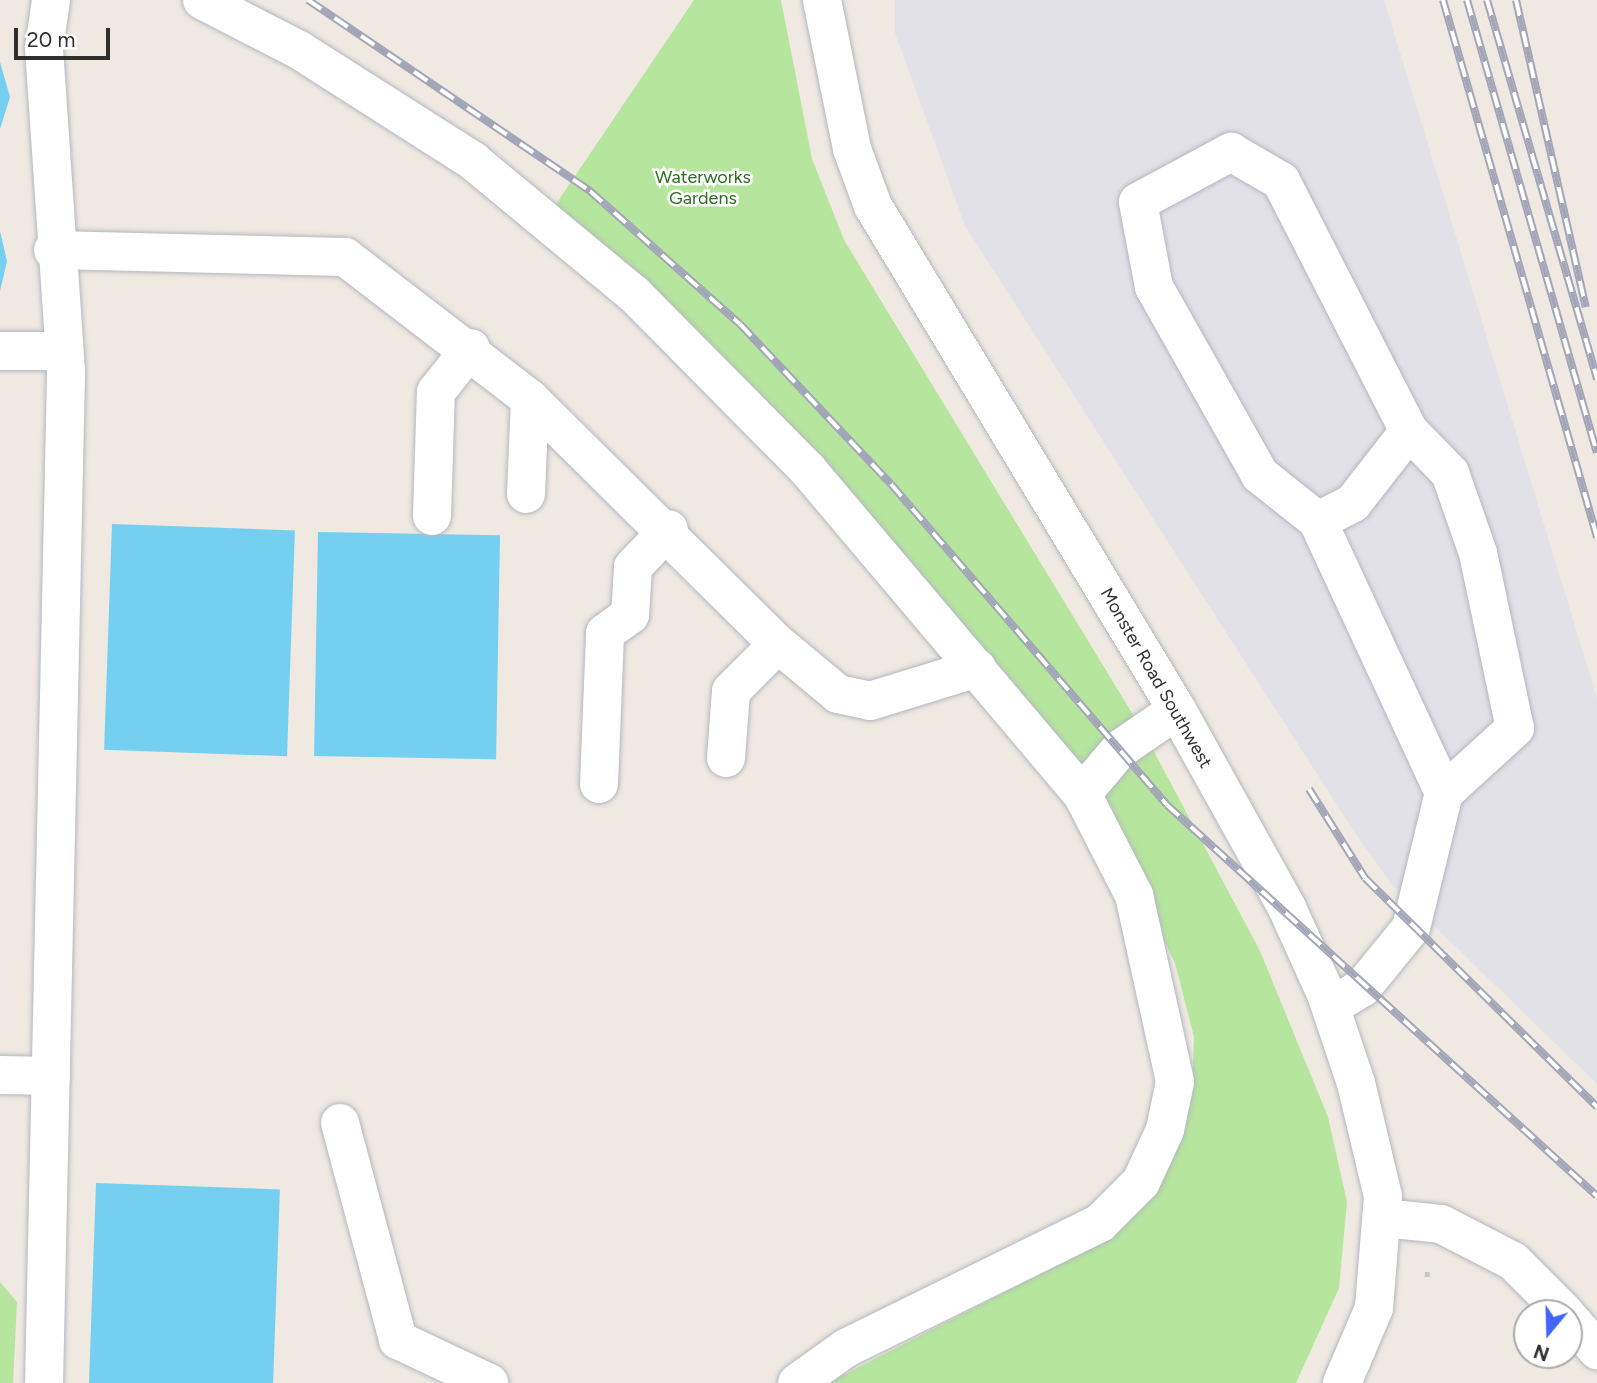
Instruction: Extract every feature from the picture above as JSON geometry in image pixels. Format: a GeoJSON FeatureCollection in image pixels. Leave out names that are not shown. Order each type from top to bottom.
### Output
{"type":"FeatureCollection","features":[{"type":"Feature","properties":{"kind":"street"},"geometry":{"type":"LineString","coordinates":[[44,1383],[66,371],[61,351],[53,250],[44,48],[51,0]]}},
{"type":"Feature","properties":{"kind":"street"},"geometry":{"type":"LineString","coordinates":[[202,0],[299,50],[473,161],[634,294],[808,470],[1082,794],[1134,895],[1175,1082],[1165,1130],[1141,1182],[1100,1223],[846,1348],[797,1383]]}},
{"type":"Feature","properties":{"kind":"street","name":"Monster Road Southwest"},"geometry":{"type":"LineString","coordinates":[[822,0],[852,149],[873,206],[1177,710],[1287,908],[1331,1007],[1370,1134],[1382,1218],[1374,1308],[1342,1383]]}},
{"type":"Feature","properties":{"kind":"street"},"geometry":{"type":"LineString","coordinates":[[1331,1007],[1362,988],[1411,928],[1444,793],[1515,728],[1478,553],[1450,473],[1409,431],[1281,181],[1231,152],[1138,202],[1154,287],[1260,475],[1318,521],[1444,793]]}},
{"type":"Feature","properties":{"kind":"street"},"geometry":{"type":"LineString","coordinates":[[53,250],[328,252],[345,257],[471,348],[530,399],[669,530],[778,644],[838,694],[870,701],[977,668]]}},
{"type":"Feature","properties":{"kind":"street"},"geometry":{"type":"LineString","coordinates":[[432,516],[436,392],[471,348]]}},
{"type":"Feature","properties":{"kind":"street"},"geometry":{"type":"LineString","coordinates":[[0,351],[61,351]]}},
{"type":"Feature","properties":{"kind":"street"},"geometry":{"type":"LineString","coordinates":[[526,494],[530,399]]}},
{"type":"Feature","properties":{"kind":"street"},"geometry":{"type":"LineString","coordinates":[[1318,521],[1353,503],[1409,431]]}},
{"type":"Feature","properties":{"kind":"street"},"geometry":{"type":"LineString","coordinates":[[599,784],[605,633],[631,615],[634,567],[669,530]]}},
{"type":"Feature","properties":{"kind":"street"},"geometry":{"type":"LineString","coordinates":[[726,758],[731,691],[778,644]]}},
{"type":"Feature","properties":{"kind":"street"},"geometry":{"type":"LineString","coordinates":[[1082,794],[1120,748],[1177,710]]}},
{"type":"Feature","properties":{"kind":"street"},"geometry":{"type":"LineString","coordinates":[[0,1075],[51,1076]]}},
{"type":"Feature","properties":{"kind":"street"},"geometry":{"type":"LineString","coordinates":[[340,1123],[398,1340],[489,1383]]}},
{"type":"Feature","properties":{"kind":"street"},"geometry":{"type":"LineString","coordinates":[[1382,1218],[1441,1224],[1501,1254],[1550,1299]]}},
{"type":"Feature","properties":{"kind":"street"},"geometry":{"type":"LineString","coordinates":[[1583,1334],[1597,1350]]}},
{"type":"Feature","properties":{"kind":"path"},"geometry":{"type":"LineString","coordinates":[[1427,1270],[1427,1277]]}},
{"type":"Feature","properties":{"kind":"shaded area"},"geometry":{"type":"Polygon","coordinates":[[[895,0],[1384,0],[1597,698],[1597,1084],[1392,885],[1355,833],[965,226],[895,33],[895,0]]]}},
{"type":"Feature","properties":{"kind":"green space","name":"Waterworks Gardens"},"geometry":{"type":"Polygon","coordinates":[[[694,0],[781,0],[812,159],[844,240],[1143,731],[1260,951],[1328,1117],[1347,1202],[1339,1288],[1296,1383],[828,1383],[1089,1249],[1192,1089],[1194,1037],[1175,963],[1071,753],[863,507],[554,207],[694,0]]]}},
{"type":"Feature","properties":{"kind":"green space"},"geometry":{"type":"Polygon","coordinates":[[[0,1282],[17,1302],[13,1383],[0,1383],[0,1282]]]}},
{"type":"Feature","properties":{"kind":"water"},"geometry":{"type":"Polygon","coordinates":[[[0,62],[10,97],[0,129],[0,62]]]}},
{"type":"Feature","properties":{"kind":"water"},"geometry":{"type":"Polygon","coordinates":[[[0,231],[7,261],[0,291],[0,231]]]}},
{"type":"Feature","properties":{"kind":"water"},"geometry":{"type":"Polygon","coordinates":[[[112,524],[295,530],[287,756],[104,750],[112,524]]]}},
{"type":"Feature","properties":{"kind":"water"},"geometry":{"type":"Polygon","coordinates":[[[318,532],[500,535],[496,759],[314,756],[318,532]]]}},
{"type":"Feature","properties":{"kind":"water"},"geometry":{"type":"Polygon","coordinates":[[[96,1183],[280,1189],[273,1383],[89,1383],[96,1183]]]}},
{"type":"Feature","properties":{"kind":"railway"},"geometry":{"type":"LineString","coordinates":[[308,0],[590,191],[740,324],[891,484],[1167,805],[1597,1196]]}},
{"type":"Feature","properties":{"kind":"railway"},"geometry":{"type":"LineString","coordinates":[[1443,0],[1597,537]]}},
{"type":"Feature","properties":{"kind":"railway"},"geometry":{"type":"LineString","coordinates":[[1467,0],[1597,453]]}},
{"type":"Feature","properties":{"kind":"railway"},"geometry":{"type":"LineString","coordinates":[[1487,0],[1597,379]]}},
{"type":"Feature","properties":{"kind":"railway"},"geometry":{"type":"LineString","coordinates":[[1516,0],[1586,307]]}},
{"type":"Feature","properties":{"kind":"railway"},"geometry":{"type":"LineString","coordinates":[[1309,789],[1365,878],[1597,1107]]}}]}
